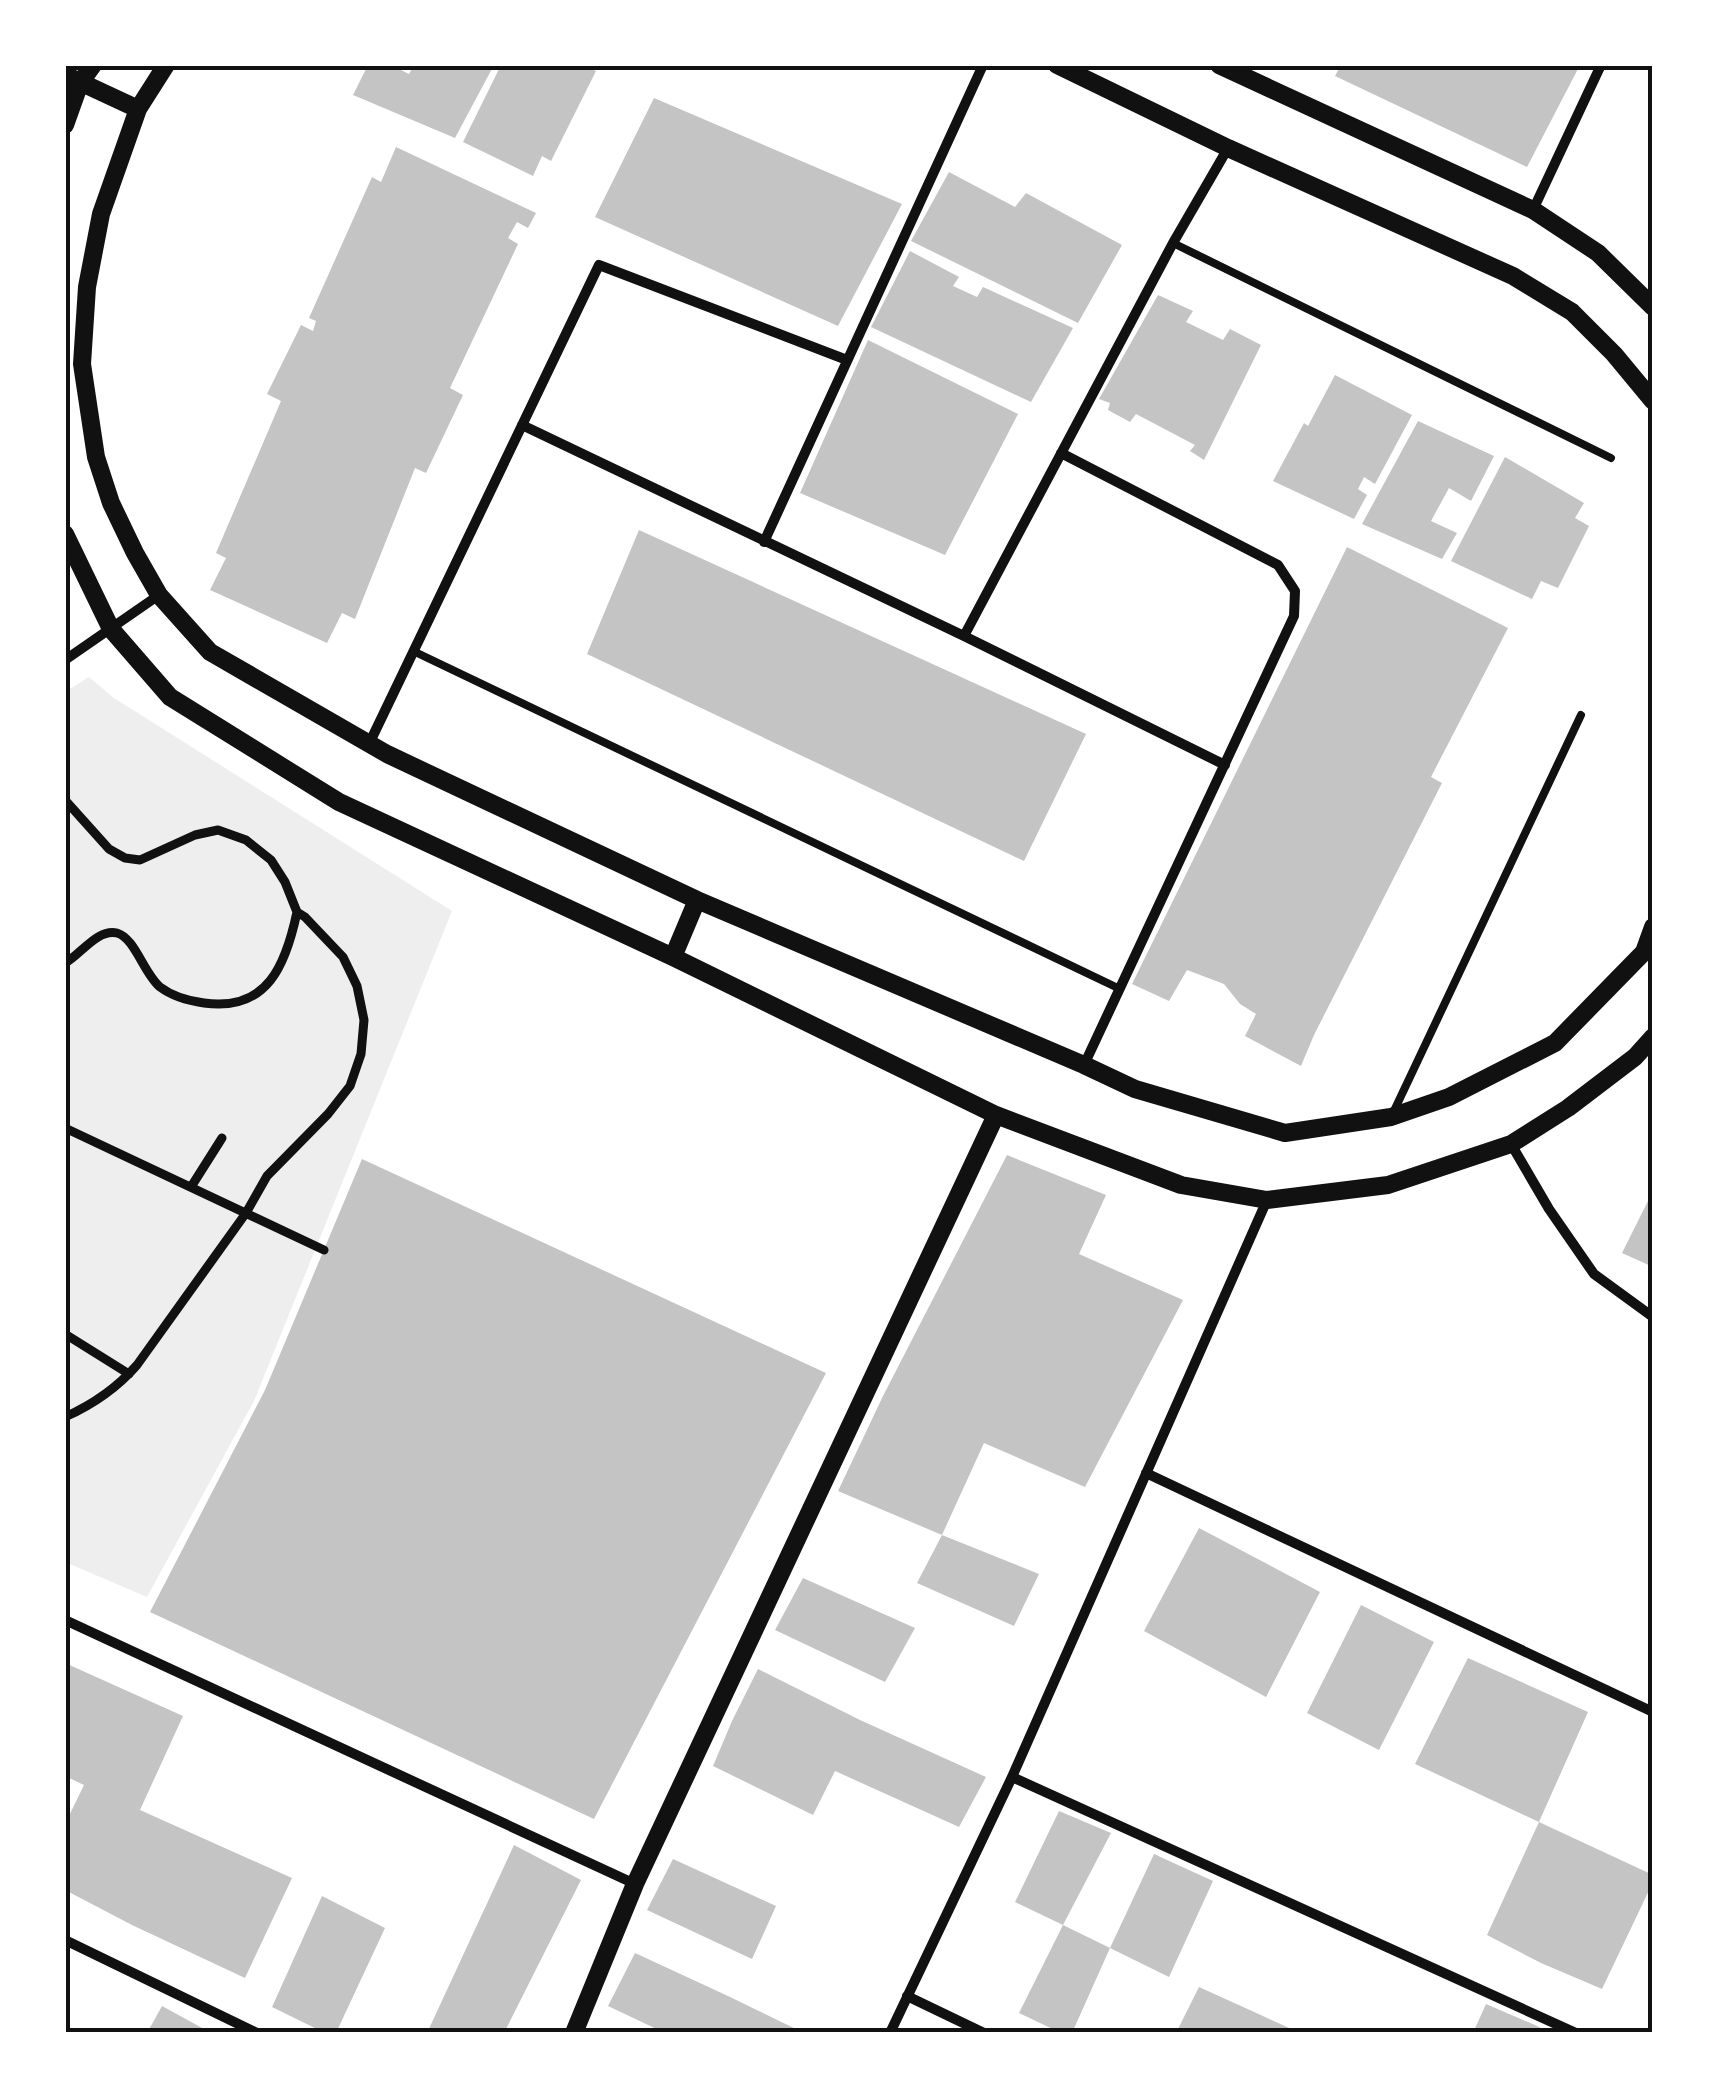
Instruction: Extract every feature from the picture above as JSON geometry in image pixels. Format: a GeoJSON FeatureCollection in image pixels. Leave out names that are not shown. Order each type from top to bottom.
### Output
{"type":"FeatureCollection","features":[{"type":"Feature","properties":{"kind":"street"},"geometry":{"type":"LineString","coordinates":[[65,125],[73,79],[92,65]]}},
{"type":"Feature","properties":{"kind":"street"},"geometry":{"type":"LineString","coordinates":[[166,65],[138,109],[100,214],[87,287],[82,364],[96,457],[111,503],[158,595],[210,652],[369,744],[697,900],[1135,1090],[1285,1133],[1391,1117],[1449,1097],[1554,1043],[1644,952],[1653,926]]}},
{"type":"Feature","properties":{"kind":"street"},"geometry":{"type":"LineString","coordinates":[[764,542],[983,65]]}},
{"type":"Feature","properties":{"kind":"street"},"geometry":{"type":"LineString","coordinates":[[1058,65],[1228,148],[1513,276],[1572,312],[1614,354],[1653,402]]}},
{"type":"Feature","properties":{"kind":"street"},"geometry":{"type":"LineString","coordinates":[[1219,65],[1532,210],[1598,253],[1653,307]]}},
{"type":"Feature","properties":{"kind":"street"},"geometry":{"type":"LineString","coordinates":[[1532,210],[1601,65]]}},
{"type":"Feature","properties":{"kind":"street"},"geometry":{"type":"LineString","coordinates":[[73,79],[138,109]]}},
{"type":"Feature","properties":{"kind":"street"},"geometry":{"type":"LineString","coordinates":[[964,636],[1228,148]]}},
{"type":"Feature","properties":{"kind":"street"},"geometry":{"type":"LineString","coordinates":[[369,744],[598,265],[848,360]]}},
{"type":"Feature","properties":{"kind":"street"},"geometry":{"type":"LineString","coordinates":[[522,425],[1224,765]]}},
{"type":"Feature","properties":{"kind":"street"},"geometry":{"type":"LineString","coordinates":[[1061,452],[1278,565],[1295,591],[1294,616],[1084,1065]]}},
{"type":"Feature","properties":{"kind":"street"},"geometry":{"type":"LineString","coordinates":[[65,534],[111,629],[170,697],[339,802],[672,957],[996,1116],[1181,1185],[1267,1200],[1388,1185],[1511,1144],[1622,1068],[1653,1037]]}},
{"type":"Feature","properties":{"kind":"street"},"geometry":{"type":"LineString","coordinates":[[65,660],[158,595]]}},
{"type":"Feature","properties":{"kind":"street"},"geometry":{"type":"LineString","coordinates":[[65,800],[110,849],[125,858],[140,860],[218,830],[246,840],[270,860],[286,882],[297,912],[289,948],[274,976],[262,990],[221,1005],[189,1000],[163,989],[151,978],[127,938],[118,934],[108,932],[95,939],[65,963]]}},
{"type":"Feature","properties":{"kind":"street"},"geometry":{"type":"LineString","coordinates":[[672,957],[697,900]]}},
{"type":"Feature","properties":{"kind":"street"},"geometry":{"type":"LineString","coordinates":[[65,1417],[87,1408],[130,1374],[246,1213],[266,1176],[328,1114],[350,1086],[361,1054],[364,1020],[358,986],[343,956],[297,912]]}},
{"type":"Feature","properties":{"kind":"street"},"geometry":{"type":"LineString","coordinates":[[580,2031],[635,1884],[996,1116]]}},
{"type":"Feature","properties":{"kind":"street"},"geometry":{"type":"LineString","coordinates":[[65,1128],[324,1250]]}},
{"type":"Feature","properties":{"kind":"street"},"geometry":{"type":"LineString","coordinates":[[191,1187],[222,1138]]}},
{"type":"Feature","properties":{"kind":"street"},"geometry":{"type":"LineString","coordinates":[[1511,1144],[1594,1274],[1653,1317]]}},
{"type":"Feature","properties":{"kind":"street"},"geometry":{"type":"LineString","coordinates":[[890,2033],[1012,1777],[1267,1200]]}},
{"type":"Feature","properties":{"kind":"street"},"geometry":{"type":"LineString","coordinates":[[65,1334],[130,1374]]}},
{"type":"Feature","properties":{"kind":"street"},"geometry":{"type":"LineString","coordinates":[[1146,1472],[1653,1712]]}},
{"type":"Feature","properties":{"kind":"street"},"geometry":{"type":"LineString","coordinates":[[65,1620],[635,1884]]}},
{"type":"Feature","properties":{"kind":"street"},"geometry":{"type":"LineString","coordinates":[[1012,1777],[1576,2033]]}},
{"type":"Feature","properties":{"kind":"street"},"geometry":{"type":"LineString","coordinates":[[65,1940],[256,2033]]}},
{"type":"Feature","properties":{"kind":"street"},"geometry":{"type":"LineString","coordinates":[[907,1996],[984,2033]]}},
{"type":"Feature","properties":{"kind":"lane"},"geometry":{"type":"LineString","coordinates":[[1173,244],[1612,458]]}},
{"type":"Feature","properties":{"kind":"lane"},"geometry":{"type":"LineString","coordinates":[[414,651],[1120,989]]}},
{"type":"Feature","properties":{"kind":"lane"},"geometry":{"type":"LineString","coordinates":[[1391,1117],[1581,715]]}},
{"type":"Feature","properties":{"kind":"shaded area"},"geometry":{"type":"Polygon","coordinates":[[[89,677],[114,698],[452,911],[254,1401],[147,1597],[65,1562],[65,692],[89,677]]]}},
{"type":"Feature","properties":{"kind":"building"},"geometry":{"type":"Polygon","coordinates":[[[368,65],[391,65],[409,74],[414,65],[494,65],[455,138],[353,95],[368,65]]]}},
{"type":"Feature","properties":{"kind":"building"},"geometry":{"type":"Polygon","coordinates":[[[501,65],[581,65],[596,71],[551,161],[542,156],[533,176],[463,142],[501,65]]]}},
{"type":"Feature","properties":{"kind":"building"},"geometry":{"type":"Polygon","coordinates":[[[1341,65],[1580,65],[1527,167],[1335,76],[1341,65]]]}},
{"type":"Feature","properties":{"kind":"building"},"geometry":{"type":"Polygon","coordinates":[[[654,98],[902,204],[838,326],[595,217],[654,98]]]}},
{"type":"Feature","properties":{"kind":"building"},"geometry":{"type":"Polygon","coordinates":[[[396,147],[536,213],[528,228],[517,222],[508,238],[518,244],[450,388],[463,395],[426,473],[415,468],[355,619],[342,613],[327,643],[210,590],[226,558],[216,553],[281,401],[267,394],[301,325],[313,331],[316,321],[309,318],[372,177],[381,182],[396,147]]]}},
{"type":"Feature","properties":{"kind":"building"},"geometry":{"type":"Polygon","coordinates":[[[949,172],[1015,207],[1026,193],[1122,245],[1078,323],[911,241],[949,172]]]}},
{"type":"Feature","properties":{"kind":"building"},"geometry":{"type":"Polygon","coordinates":[[[910,251],[959,277],[953,286],[977,297],[983,287],[1073,328],[1031,402],[871,327],[910,251]]]}},
{"type":"Feature","properties":{"kind":"building"},"geometry":{"type":"Polygon","coordinates":[[[1158,295],[1193,311],[1186,322],[1223,340],[1230,329],[1261,345],[1204,460],[1190,451],[1195,445],[1136,414],[1130,422],[1108,410],[1110,403],[1099,399],[1158,295]]]}},
{"type":"Feature","properties":{"kind":"building"},"geometry":{"type":"Polygon","coordinates":[[[868,340],[1018,414],[945,555],[800,493],[868,340]]]}},
{"type":"Feature","properties":{"kind":"building"},"geometry":{"type":"Polygon","coordinates":[[[1335,375],[1412,415],[1375,484],[1364,477],[1358,489],[1367,495],[1354,519],[1273,481],[1335,375]]]}},
{"type":"Feature","properties":{"kind":"building"},"geometry":{"type":"Polygon","coordinates":[[[1418,421],[1494,456],[1471,501],[1449,488],[1431,521],[1457,533],[1442,559],[1362,524],[1418,421]]]}},
{"type":"Feature","properties":{"kind":"building"},"geometry":{"type":"Polygon","coordinates":[[[1505,457],[1584,503],[1575,518],[1589,526],[1558,588],[1541,581],[1532,599],[1451,561],[1505,457]]]}},
{"type":"Feature","properties":{"kind":"building"},"geometry":{"type":"Polygon","coordinates":[[[639,530],[1086,734],[1024,861],[587,654],[639,530]]]}},
{"type":"Feature","properties":{"kind":"building"},"geometry":{"type":"Polygon","coordinates":[[[1347,547],[1508,628],[1431,777],[1442,783],[1301,1066],[1245,1036],[1256,1014],[1240,1004],[1224,984],[1187,970],[1169,1001],[1132,984],[1347,547]]]}},
{"type":"Feature","properties":{"kind":"building"},"geometry":{"type":"Polygon","coordinates":[[[1007,1155],[1106,1195],[1079,1254],[1183,1300],[1085,1487],[984,1443],[942,1535],[838,1491],[1007,1155]]]}},
{"type":"Feature","properties":{"kind":"building"},"geometry":{"type":"Polygon","coordinates":[[[362,1159],[826,1373],[594,1819],[150,1612],[265,1390],[362,1159]]]}},
{"type":"Feature","properties":{"kind":"building"},"geometry":{"type":"Polygon","coordinates":[[[1653,1191],[1653,1267],[1622,1253],[1653,1191]]]}},
{"type":"Feature","properties":{"kind":"building"},"geometry":{"type":"Polygon","coordinates":[[[1199,1528],[1320,1592],[1266,1697],[1144,1631],[1199,1528]]]}},
{"type":"Feature","properties":{"kind":"building"},"geometry":{"type":"Polygon","coordinates":[[[942,1535],[1039,1574],[1014,1626],[917,1583],[942,1535]]]}},
{"type":"Feature","properties":{"kind":"building"},"geometry":{"type":"Polygon","coordinates":[[[803,1578],[915,1628],[885,1682],[775,1630],[803,1578]]]}},
{"type":"Feature","properties":{"kind":"building"},"geometry":{"type":"Polygon","coordinates":[[[1361,1605],[1434,1642],[1379,1750],[1307,1713],[1361,1605]]]}},
{"type":"Feature","properties":{"kind":"building"},"geometry":{"type":"Polygon","coordinates":[[[1468,1658],[1588,1712],[1539,1822],[1415,1764],[1468,1658]]]}},
{"type":"Feature","properties":{"kind":"building"},"geometry":{"type":"Polygon","coordinates":[[[65,1663],[183,1716],[140,1810],[292,1878],[245,1978],[65,1890],[65,1824],[84,1785],[65,1776],[65,1663]]]}},
{"type":"Feature","properties":{"kind":"building"},"geometry":{"type":"Polygon","coordinates":[[[758,1669],[986,1777],[959,1827],[835,1771],[813,1815],[713,1766],[758,1669]]]}},
{"type":"Feature","properties":{"kind":"building"},"geometry":{"type":"Polygon","coordinates":[[[1059,1811],[1111,1833],[1063,1925],[1015,1902],[1059,1811]]]}},
{"type":"Feature","properties":{"kind":"building"},"geometry":{"type":"Polygon","coordinates":[[[1539,1822],[1653,1875],[1602,1989],[1487,1935],[1539,1822]]]}},
{"type":"Feature","properties":{"kind":"building"},"geometry":{"type":"Polygon","coordinates":[[[514,1845],[581,1880],[504,2033],[427,2033],[514,1845]]]}},
{"type":"Feature","properties":{"kind":"building"},"geometry":{"type":"Polygon","coordinates":[[[1154,1854],[1213,1881],[1169,1977],[1110,1948],[1154,1854]]]}},
{"type":"Feature","properties":{"kind":"building"},"geometry":{"type":"Polygon","coordinates":[[[673,1859],[776,1906],[752,1959],[647,1910],[673,1859]]]}},
{"type":"Feature","properties":{"kind":"building"},"geometry":{"type":"Polygon","coordinates":[[[322,1896],[385,1928],[336,2033],[325,2033],[272,2007],[322,1896]]]}},
{"type":"Feature","properties":{"kind":"building"},"geometry":{"type":"Polygon","coordinates":[[[1063,1925],[1110,1948],[1072,2033],[1061,2033],[1019,2013],[1063,1925]]]}},
{"type":"Feature","properties":{"kind":"building"},"geometry":{"type":"Polygon","coordinates":[[[635,1953],[804,2033],[665,2033],[608,2006],[635,1953]]]}},
{"type":"Feature","properties":{"kind":"building"},"geometry":{"type":"Polygon","coordinates":[[[1199,1987],[1252,2011],[1300,2033],[1176,2033],[1199,1987]]]}},
{"type":"Feature","properties":{"kind":"building"},"geometry":{"type":"Polygon","coordinates":[[[1486,2004],[1535,2025],[1550,2033],[1473,2033],[1486,2004]]]}},
{"type":"Feature","properties":{"kind":"building"},"geometry":{"type":"Polygon","coordinates":[[[162,2006],[204,2029],[202,2033],[147,2033],[162,2006]]]}}]}
